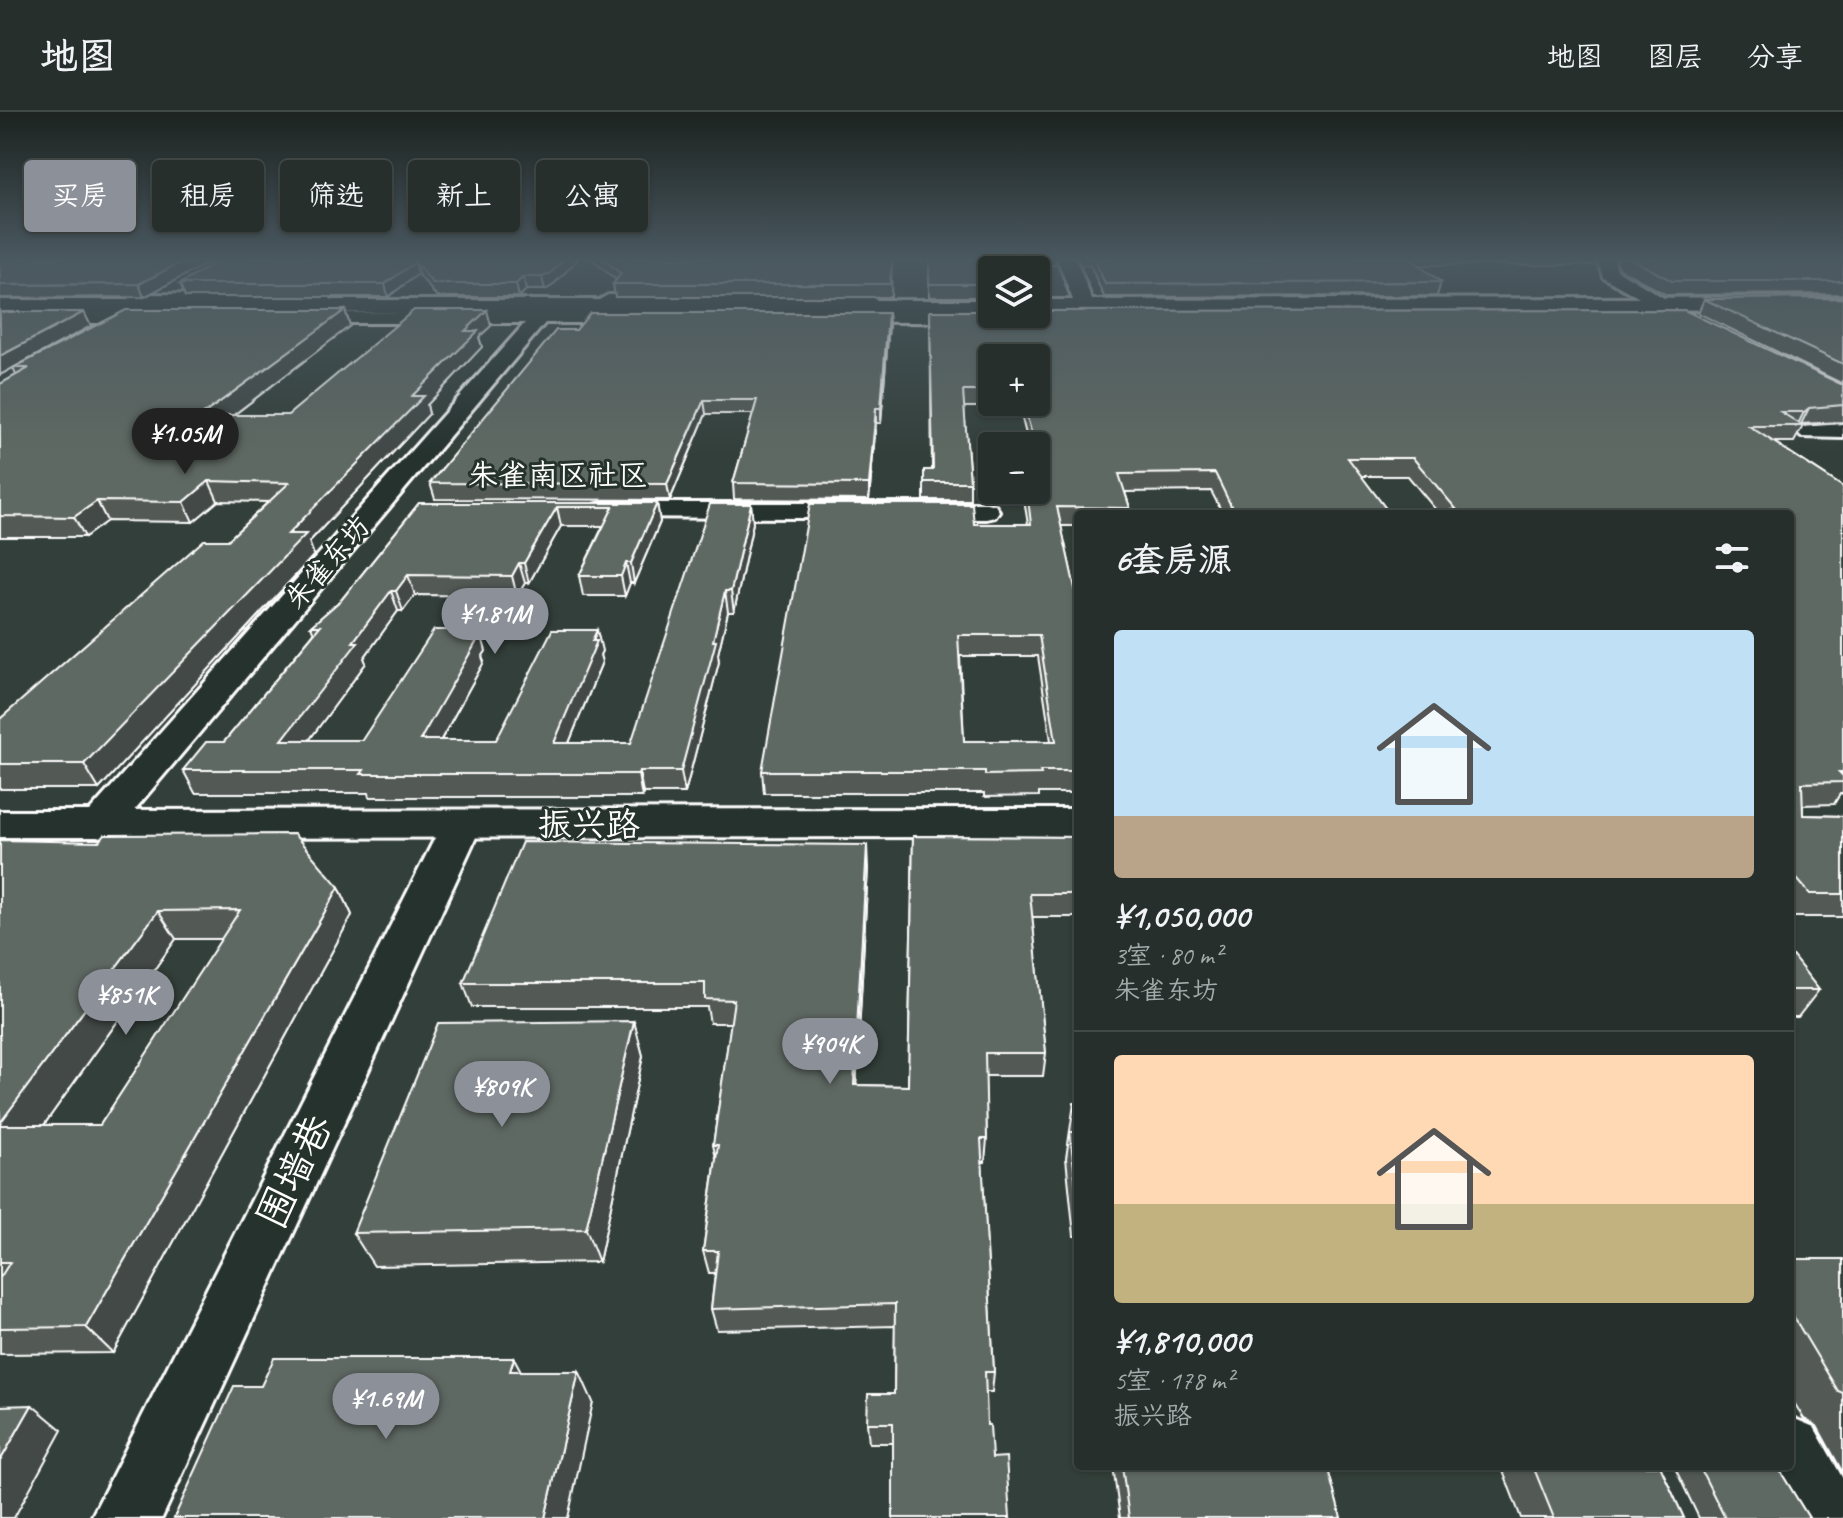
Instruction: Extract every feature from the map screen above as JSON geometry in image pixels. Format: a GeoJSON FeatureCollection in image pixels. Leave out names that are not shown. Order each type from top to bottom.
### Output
{"type":"FeatureCollection","features":[{"type":"Feature","properties":{"kind":"main road"},"geometry":{"type":"LineString","coordinates":[[91,338],[117,324]]}},
{"type":"Feature","properties":{"kind":"main road","name":"振兴路"},"geometry":{"type":"LineString","coordinates":[[101,824],[1074,823]]}},
{"type":"Feature","properties":{"kind":"street","name":"朱雀东坊"},"geometry":{"type":"LineString","coordinates":[[101,824],[533,324]]}},
{"type":"Feature","properties":{"kind":"street"},"geometry":{"type":"LineString","coordinates":[[1699,324],[1722,336]]}},
{"type":"Feature","properties":{"kind":"street"},"geometry":{"type":"LineString","coordinates":[[1809,432],[1843,431]]}},
{"type":"Feature","properties":{"kind":"street"},"geometry":{"type":"LineString","coordinates":[[371,511],[402,511]]}},
{"type":"Feature","properties":{"kind":"street"},"geometry":{"type":"LineString","coordinates":[[576,511],[986,511]]}},
{"type":"Feature","properties":{"kind":"street"},"geometry":{"type":"LineString","coordinates":[[0,824],[101,824]]}},
{"type":"Feature","properties":{"kind":"street","name":"围墙巷"},"geometry":{"type":"LineString","coordinates":[[126,1518],[462,824]]}},
{"type":"Feature","properties":{"kind":"street"},"geometry":{"type":"LineString","coordinates":[[1794,1458],[1826,1518]]}},
{"type":"Feature","properties":{"kind":"building"},"geometry":{"type":"Polygon","coordinates":[[[0,324],[62,324],[0,356],[0,324]]]}},
{"type":"Feature","properties":{"kind":"building"},"geometry":{"type":"Polygon","coordinates":[[[99,324],[326,324],[202,415],[288,415],[398,324],[473,324],[465,331],[478,331],[412,396],[424,396],[288,534],[306,534],[84,764],[0,764],[0,719],[204,540],[228,540],[289,483],[209,481],[184,502],[97,501],[74,517],[0,516],[0,384],[29,368],[13,368],[99,324]]]}},
{"type":"Feature","properties":{"kind":"building"},"geometry":{"type":"Polygon","coordinates":[[[581,324],[887,324],[881,408],[876,408],[869,484],[733,483],[757,400],[704,400],[667,484],[430,483],[556,330],[576,330],[581,324]]]}},
{"type":"Feature","properties":{"kind":"building"},"geometry":{"type":"Polygon","coordinates":[[[930,324],[978,324],[978,328],[1050,328],[1050,324],[1713,324],[1843,385],[1843,405],[1809,408],[1804,412],[1781,412],[1803,426],[1749,426],[1843,487],[1843,772],[1839,772],[1843,782],[1802,783],[1803,815],[1843,816],[1843,894],[1810,894],[1794,876],[1794,510],[1457,510],[1413,458],[1348,458],[1387,510],[1233,510],[1215,473],[1119,474],[1130,508],[1057,507],[1074,584],[1074,771],[985,775],[985,771],[762,771],[810,504],[972,504],[974,524],[1031,524],[1029,504],[1050,504],[1050,432],[1031,432],[1027,416],[1050,416],[1050,344],[978,344],[978,391],[963,391],[970,482],[924,482],[924,470],[933,470],[930,324]],[[958,635],[964,741],[1056,741],[1039,635],[958,635]]]}},
{"type":"Feature","properties":{"kind":"building"},"geometry":{"type":"Polygon","coordinates":[[[1757,324],[1843,324],[1843,364],[1757,324]]]}},
{"type":"Feature","properties":{"kind":"building"},"geometry":{"type":"Polygon","coordinates":[[[419,503],[657,503],[631,563],[626,563],[621,576],[579,576],[613,507],[557,507],[524,563],[519,563],[512,576],[408,575],[396,591],[391,591],[353,642],[358,642],[282,740],[362,740],[434,630],[480,630],[473,641],[477,641],[420,740],[496,740],[552,630],[597,630],[592,641],[597,641],[554,743],[631,743],[710,504],[751,504],[731,591],[725,591],[713,641],[716,641],[681,771],[639,771],[638,774],[361,774],[364,770],[183,770],[206,742],[224,742],[320,626],[311,626],[342,599],[419,503]]]}},
{"type":"Feature","properties":{"kind":"building"},"geometry":{"type":"Polygon","coordinates":[[[294,834],[339,887],[86,1327],[0,1328],[0,1278],[10,1262],[0,1262],[0,1125],[100,1125],[240,910],[158,911],[0,1123],[0,840],[99,842],[105,835],[294,834]]]}},
{"type":"Feature","properties":{"kind":"building"},"geometry":{"type":"Polygon","coordinates":[[[913,836],[1074,837],[1074,894],[1030,894],[1046,1053],[985,1053],[987,1139],[981,1139],[994,1372],[985,1372],[987,1425],[990,1425],[992,1458],[1006,1457],[1010,1518],[893,1518],[893,1423],[867,1423],[868,1394],[894,1394],[895,1304],[711,1309],[718,1251],[703,1251],[718,1145],[713,1145],[734,1000],[705,999],[705,983],[463,983],[522,842],[867,845],[854,1085],[908,1086],[913,836]]]}},
{"type":"Feature","properties":{"kind":"building"},"geometry":{"type":"Polygon","coordinates":[[[1794,958],[1819,990],[1794,990],[1794,958]]]}},
{"type":"Feature","properties":{"kind":"building"},"geometry":{"type":"Polygon","coordinates":[[[634,1021],[586,1229],[353,1233],[438,1023],[634,1021]]]}},
{"type":"Feature","properties":{"kind":"building"},"geometry":{"type":"Polygon","coordinates":[[[1070,1132],[1074,1132],[1074,1168],[1070,1132]]]}},
{"type":"Feature","properties":{"kind":"building"},"geometry":{"type":"Polygon","coordinates":[[[1794,1259],[1843,1259],[1843,1393],[1838,1391],[1794,1318],[1794,1259]]]}},
{"type":"Feature","properties":{"kind":"building"},"geometry":{"type":"Polygon","coordinates":[[[274,1358],[514,1358],[510,1371],[579,1371],[545,1518],[174,1518],[234,1386],[261,1386],[274,1358]]]}},
{"type":"Feature","properties":{"kind":"building"},"geometry":{"type":"Polygon","coordinates":[[[32,1405],[0,1461],[0,1406],[32,1405]]]}},
{"type":"Feature","properties":{"kind":"building"},"geometry":{"type":"Polygon","coordinates":[[[1123,1470],[1328,1470],[1341,1518],[1129,1518],[1123,1470]]]}},
{"type":"Feature","properties":{"kind":"building"},"geometry":{"type":"Polygon","coordinates":[[[1535,1470],[1662,1470],[1684,1518],[1554,1518],[1535,1470]]]}},
{"type":"Feature","properties":{"kind":"building"},"geometry":{"type":"Polygon","coordinates":[[[1701,1470],[1779,1470],[1809,1518],[1725,1518],[1701,1470]]]}},
{"type":"Feature","properties":{"kind":"district","name":"朱雀南区社区"},"geometry":{"type":"Point","coordinates":[558,475]}}]}
